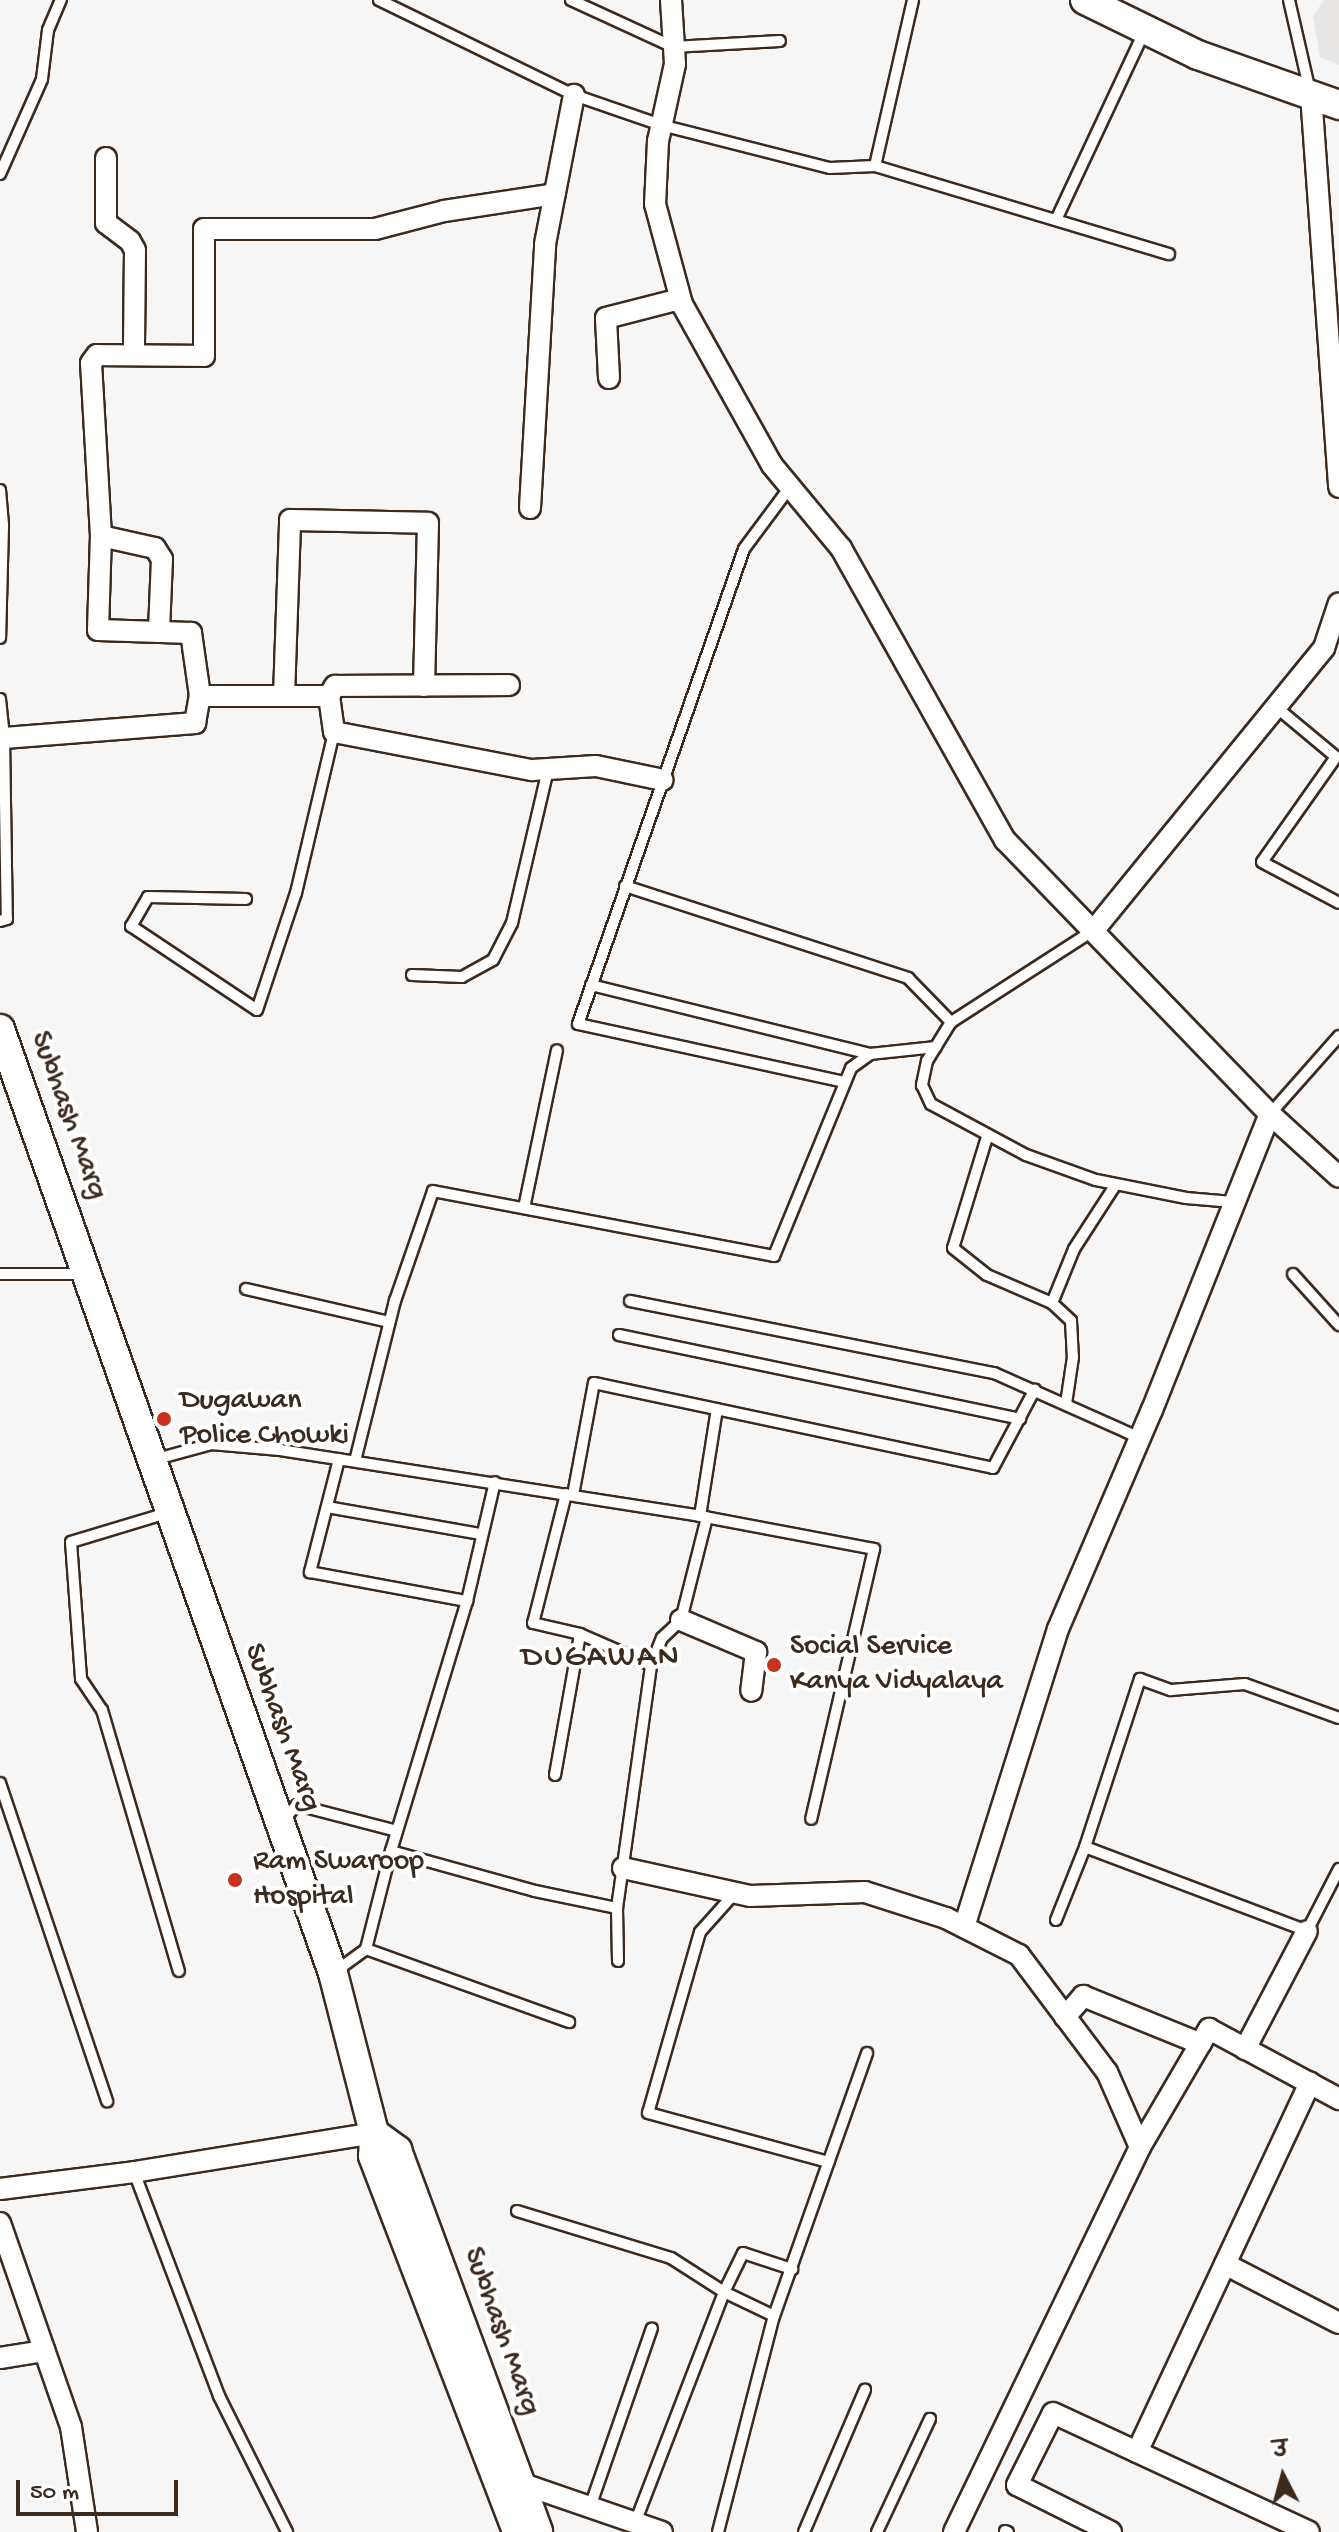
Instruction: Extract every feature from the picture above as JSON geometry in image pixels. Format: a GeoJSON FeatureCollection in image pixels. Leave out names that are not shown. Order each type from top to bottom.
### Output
{"type":"FeatureCollection","features":[{"type":"Feature","properties":{"kind":"main road"},"geometry":{"type":"LineString","coordinates":[[1085,0],[1198,55],[1339,105]]}},
{"type":"Feature","properties":{"kind":"main road","name":"Subhash Marg"},"geometry":{"type":"LineString","coordinates":[[0,1029],[333,1973],[374,2133],[373,2156],[510,2486]]}},
{"type":"Feature","properties":{"kind":"main road"},"geometry":{"type":"LineString","coordinates":[[510,2486],[517,2532]]}},
{"type":"Feature","properties":{"kind":"main road"},"geometry":{"type":"LineString","coordinates":[[510,2486],[538,2532]]}},
{"type":"Feature","properties":{"kind":"street"},"geometry":{"type":"LineString","coordinates":[[671,0],[675,64],[661,125],[655,204],[680,299],[772,465],[841,548],[1005,840],[1270,1114],[1339,1177]]}},
{"type":"Feature","properties":{"kind":"street"},"geometry":{"type":"LineString","coordinates":[[1311,94],[1339,487]]}},
{"type":"Feature","properties":{"kind":"street"},"geometry":{"type":"LineString","coordinates":[[530,508],[545,244],[574,95]]}},
{"type":"Feature","properties":{"kind":"street"},"geometry":{"type":"LineString","coordinates":[[106,158],[106,223],[130,241],[135,250],[134,354]]}},
{"type":"Feature","properties":{"kind":"street"},"geometry":{"type":"LineString","coordinates":[[4,738],[195,723],[200,696],[191,633],[98,630],[101,536],[91,363],[97,355],[204,356],[204,229],[375,229],[444,211],[555,194]]}},
{"type":"Feature","properties":{"kind":"street"},"geometry":{"type":"LineString","coordinates":[[609,378],[606,318],[680,299]]}},
{"type":"Feature","properties":{"kind":"street"},"geometry":{"type":"LineString","coordinates":[[284,696],[290,520],[428,523],[424,686]]}},
{"type":"Feature","properties":{"kind":"street"},"geometry":{"type":"LineString","coordinates":[[101,536],[155,548],[162,559],[159,632]]}},
{"type":"Feature","properties":{"kind":"street"},"geometry":{"type":"LineString","coordinates":[[1094,930],[1324,648],[1339,603]]}},
{"type":"Feature","properties":{"kind":"street"},"geometry":{"type":"LineString","coordinates":[[509,685],[335,686],[329,696],[334,732],[532,770],[596,766],[663,780]]}},
{"type":"Feature","properties":{"kind":"street"},"geometry":{"type":"LineString","coordinates":[[200,696],[329,696]]}},
{"type":"Feature","properties":{"kind":"street"},"geometry":{"type":"LineString","coordinates":[[964,1927],[1058,1629],[1140,1438],[1270,1114]]}},
{"type":"Feature","properties":{"kind":"street"},"geometry":{"type":"LineString","coordinates":[[681,1620],[756,1652],[751,1691]]}},
{"type":"Feature","properties":{"kind":"street"},"geometry":{"type":"LineString","coordinates":[[623,1868],[750,1896],[865,1892],[946,1918],[1019,1955],[1107,2072],[1140,2147]]}},
{"type":"Feature","properties":{"kind":"street"},"geometry":{"type":"LineString","coordinates":[[1245,2049],[1307,1931]]}},
{"type":"Feature","properties":{"kind":"street"},"geometry":{"type":"LineString","coordinates":[[1065,2017],[1083,1996],[1201,2044]]}},
{"type":"Feature","properties":{"kind":"street"},"geometry":{"type":"LineString","coordinates":[[954,2532],[1140,2147],[1209,2029],[1310,2083],[1337,2093]]}},
{"type":"Feature","properties":{"kind":"street"},"geometry":{"type":"LineString","coordinates":[[1137,2452],[1310,2083]]}},
{"type":"Feature","properties":{"kind":"street"},"geometry":{"type":"LineString","coordinates":[[0,2189],[134,2172],[374,2133]]}},
{"type":"Feature","properties":{"kind":"street"},"geometry":{"type":"LineString","coordinates":[[0,2223],[6,2260],[44,2351],[71,2427],[87,2532]]}},
{"type":"Feature","properties":{"kind":"street"},"geometry":{"type":"LineString","coordinates":[[1225,2264],[1339,2323]]}},
{"type":"Feature","properties":{"kind":"street"},"geometry":{"type":"LineString","coordinates":[[0,2358],[44,2351]]}},
{"type":"Feature","properties":{"kind":"street"},"geometry":{"type":"LineString","coordinates":[[1111,2532],[1017,2485],[1053,2413],[1309,2532]]}},
{"type":"Feature","properties":{"kind":"street"},"geometry":{"type":"LineString","coordinates":[[510,2486],[590,2507],[662,2532]]}},
{"type":"Feature","properties":{"kind":"lane"},"geometry":{"type":"LineString","coordinates":[[0,174],[42,79],[48,30],[61,0]]}},
{"type":"Feature","properties":{"kind":"lane"},"geometry":{"type":"LineString","coordinates":[[379,0],[574,95],[661,125],[830,168],[875,166],[1169,254]]}},
{"type":"Feature","properties":{"kind":"lane"},"geometry":{"type":"LineString","coordinates":[[571,0],[673,47],[780,41]]}},
{"type":"Feature","properties":{"kind":"lane"},"geometry":{"type":"LineString","coordinates":[[875,166],[913,0]]}},
{"type":"Feature","properties":{"kind":"lane"},"geometry":{"type":"LineString","coordinates":[[1289,0],[1311,94]]}},
{"type":"Feature","properties":{"kind":"lane"},"geometry":{"type":"LineString","coordinates":[[1056,220],[1145,29]]}},
{"type":"Feature","properties":{"kind":"lane"},"geometry":{"type":"LineString","coordinates":[[790,487],[744,549],[578,1024],[845,1082]]}},
{"type":"Feature","properties":{"kind":"lane"},"geometry":{"type":"LineString","coordinates":[[0,490],[0,638]]}},
{"type":"Feature","properties":{"kind":"lane"},"geometry":{"type":"LineString","coordinates":[[0,699],[4,738],[7,919],[0,921]]}},
{"type":"Feature","properties":{"kind":"lane"},"geometry":{"type":"LineString","coordinates":[[1276,707],[1336,757],[1262,862],[1339,903]]}},
{"type":"Feature","properties":{"kind":"lane"},"geometry":{"type":"LineString","coordinates":[[246,899],[148,897],[131,926],[257,1010],[296,893],[334,732]]}},
{"type":"Feature","properties":{"kind":"lane"},"geometry":{"type":"LineString","coordinates":[[412,975],[462,977],[493,960],[512,923],[548,769]]}},
{"type":"Feature","properties":{"kind":"lane"},"geometry":{"type":"LineString","coordinates":[[625,886],[908,978],[951,1022]]}},
{"type":"Feature","properties":{"kind":"lane"},"geometry":{"type":"LineString","coordinates":[[1094,930],[951,1022],[927,1061],[922,1085],[931,1104],[987,1137],[1026,1155],[1116,1184],[1186,1198],[1233,1202]]}},
{"type":"Feature","properties":{"kind":"lane"},"geometry":{"type":"LineString","coordinates":[[591,985],[870,1054],[936,1047]]}},
{"type":"Feature","properties":{"kind":"lane"},"geometry":{"type":"LineString","coordinates":[[1270,1114],[1339,1036]]}},
{"type":"Feature","properties":{"kind":"lane"},"geometry":{"type":"LineString","coordinates":[[524,1208],[557,1050]]}},
{"type":"Feature","properties":{"kind":"lane"},"geometry":{"type":"LineString","coordinates":[[355,1461],[389,1322],[433,1191],[774,1256],[851,1068],[870,1054]]}},
{"type":"Feature","properties":{"kind":"lane"},"geometry":{"type":"LineString","coordinates":[[987,1137],[953,1248],[987,1275],[1052,1303],[1071,1321],[1073,1357],[1066,1404]]}},
{"type":"Feature","properties":{"kind":"lane"},"geometry":{"type":"LineString","coordinates":[[1052,1303],[1074,1249],[1116,1184]]}},
{"type":"Feature","properties":{"kind":"lane"},"geometry":{"type":"LineString","coordinates":[[0,1274],[87,1274]]}},
{"type":"Feature","properties":{"kind":"lane"},"geometry":{"type":"LineString","coordinates":[[1293,1274],[1339,1325]]}},
{"type":"Feature","properties":{"kind":"lane"},"geometry":{"type":"LineString","coordinates":[[246,1289],[389,1322]]}},
{"type":"Feature","properties":{"kind":"lane"},"geometry":{"type":"LineString","coordinates":[[630,1301],[994,1373],[1140,1438]]}},
{"type":"Feature","properties":{"kind":"lane"},"geometry":{"type":"LineString","coordinates":[[619,1335],[1020,1419]]}},
{"type":"Feature","properties":{"kind":"lane"},"geometry":{"type":"LineString","coordinates":[[651,1665],[580,1634],[533,1623],[570,1494],[594,1383],[993,1468],[1035,1389]]}},
{"type":"Feature","properties":{"kind":"lane"},"geometry":{"type":"LineString","coordinates":[[618,1961],[617,1908],[651,1665],[662,1638],[681,1620],[703,1516],[717,1409]]}},
{"type":"Feature","properties":{"kind":"lane"},"geometry":{"type":"LineString","coordinates":[[151,1460],[211,1444],[339,1459],[703,1516],[874,1549],[811,1819]]}},
{"type":"Feature","properties":{"kind":"lane"},"geometry":{"type":"LineString","coordinates":[[339,1459],[310,1572],[467,1601]]}},
{"type":"Feature","properties":{"kind":"lane"},"geometry":{"type":"LineString","coordinates":[[333,1973],[366,1949],[391,1851],[467,1601],[480,1534],[495,1482]]}},
{"type":"Feature","properties":{"kind":"lane"},"geometry":{"type":"LineString","coordinates":[[327,1507],[480,1534]]}},
{"type":"Feature","properties":{"kind":"lane"},"geometry":{"type":"LineString","coordinates":[[169,1513],[71,1542],[81,1679],[102,1710],[179,1971]]}},
{"type":"Feature","properties":{"kind":"lane"},"geometry":{"type":"LineString","coordinates":[[555,1775],[580,1634]]}},
{"type":"Feature","properties":{"kind":"lane"},"geometry":{"type":"LineString","coordinates":[[1056,1920],[1085,1847],[1140,1679],[1171,1690],[1245,1684],[1339,1718]]}},
{"type":"Feature","properties":{"kind":"lane"},"geometry":{"type":"LineString","coordinates":[[0,1783],[107,2101]]}},
{"type":"Feature","properties":{"kind":"lane"},"geometry":{"type":"LineString","coordinates":[[279,1824],[297,1805],[397,1831]]}},
{"type":"Feature","properties":{"kind":"lane"},"geometry":{"type":"LineString","coordinates":[[1085,1847],[1307,1931],[1339,1869]]}},
{"type":"Feature","properties":{"kind":"lane"},"geometry":{"type":"LineString","coordinates":[[391,1851],[535,1891],[617,1908]]}},
{"type":"Feature","properties":{"kind":"lane"},"geometry":{"type":"LineString","coordinates":[[735,1893],[700,1932],[648,2113],[828,2162]]}},
{"type":"Feature","properties":{"kind":"lane"},"geometry":{"type":"LineString","coordinates":[[366,1949],[569,2022]]}},
{"type":"Feature","properties":{"kind":"lane"},"geometry":{"type":"LineString","coordinates":[[718,2532],[774,2316],[867,2053]]}},
{"type":"Feature","properties":{"kind":"lane"},"geometry":{"type":"LineString","coordinates":[[134,2172],[219,2396],[287,2532]]}},
{"type":"Feature","properties":{"kind":"lane"},"geometry":{"type":"LineString","coordinates":[[517,2211],[671,2258],[724,2292],[774,2316]]}},
{"type":"Feature","properties":{"kind":"lane"},"geometry":{"type":"LineString","coordinates":[[635,2523],[724,2292],[743,2253],[792,2269]]}},
{"type":"Feature","properties":{"kind":"lane"},"geometry":{"type":"LineString","coordinates":[[590,2507],[652,2328]]}},
{"type":"Feature","properties":{"kind":"lane"},"geometry":{"type":"LineString","coordinates":[[804,2532],[865,2390]]}},
{"type":"Feature","properties":{"kind":"lane"},"geometry":{"type":"LineString","coordinates":[[877,2532],[930,2419]]}},
{"type":"Feature","properties":{"kind":"shaded area"},"geometry":{"type":"Polygon","coordinates":[[[1324,0],[1339,0],[1339,65],[1320,57],[1313,16],[1324,0]]]}},
{"type":"Feature","properties":{"kind":"place","name":"Dugawan Police Chowki"},"geometry":{"type":"Point","coordinates":[164,1419]}},
{"type":"Feature","properties":{"kind":"place","name":"Social Service Kanya Vidyalaya"},"geometry":{"type":"Point","coordinates":[774,1665]}},
{"type":"Feature","properties":{"kind":"place","name":"Ram Swaroop Hospital"},"geometry":{"type":"Point","coordinates":[235,1880]}},
{"type":"Feature","properties":{"kind":"district","name":"DUGAWAN"},"geometry":{"type":"Point","coordinates":[601,1658]}}]}
